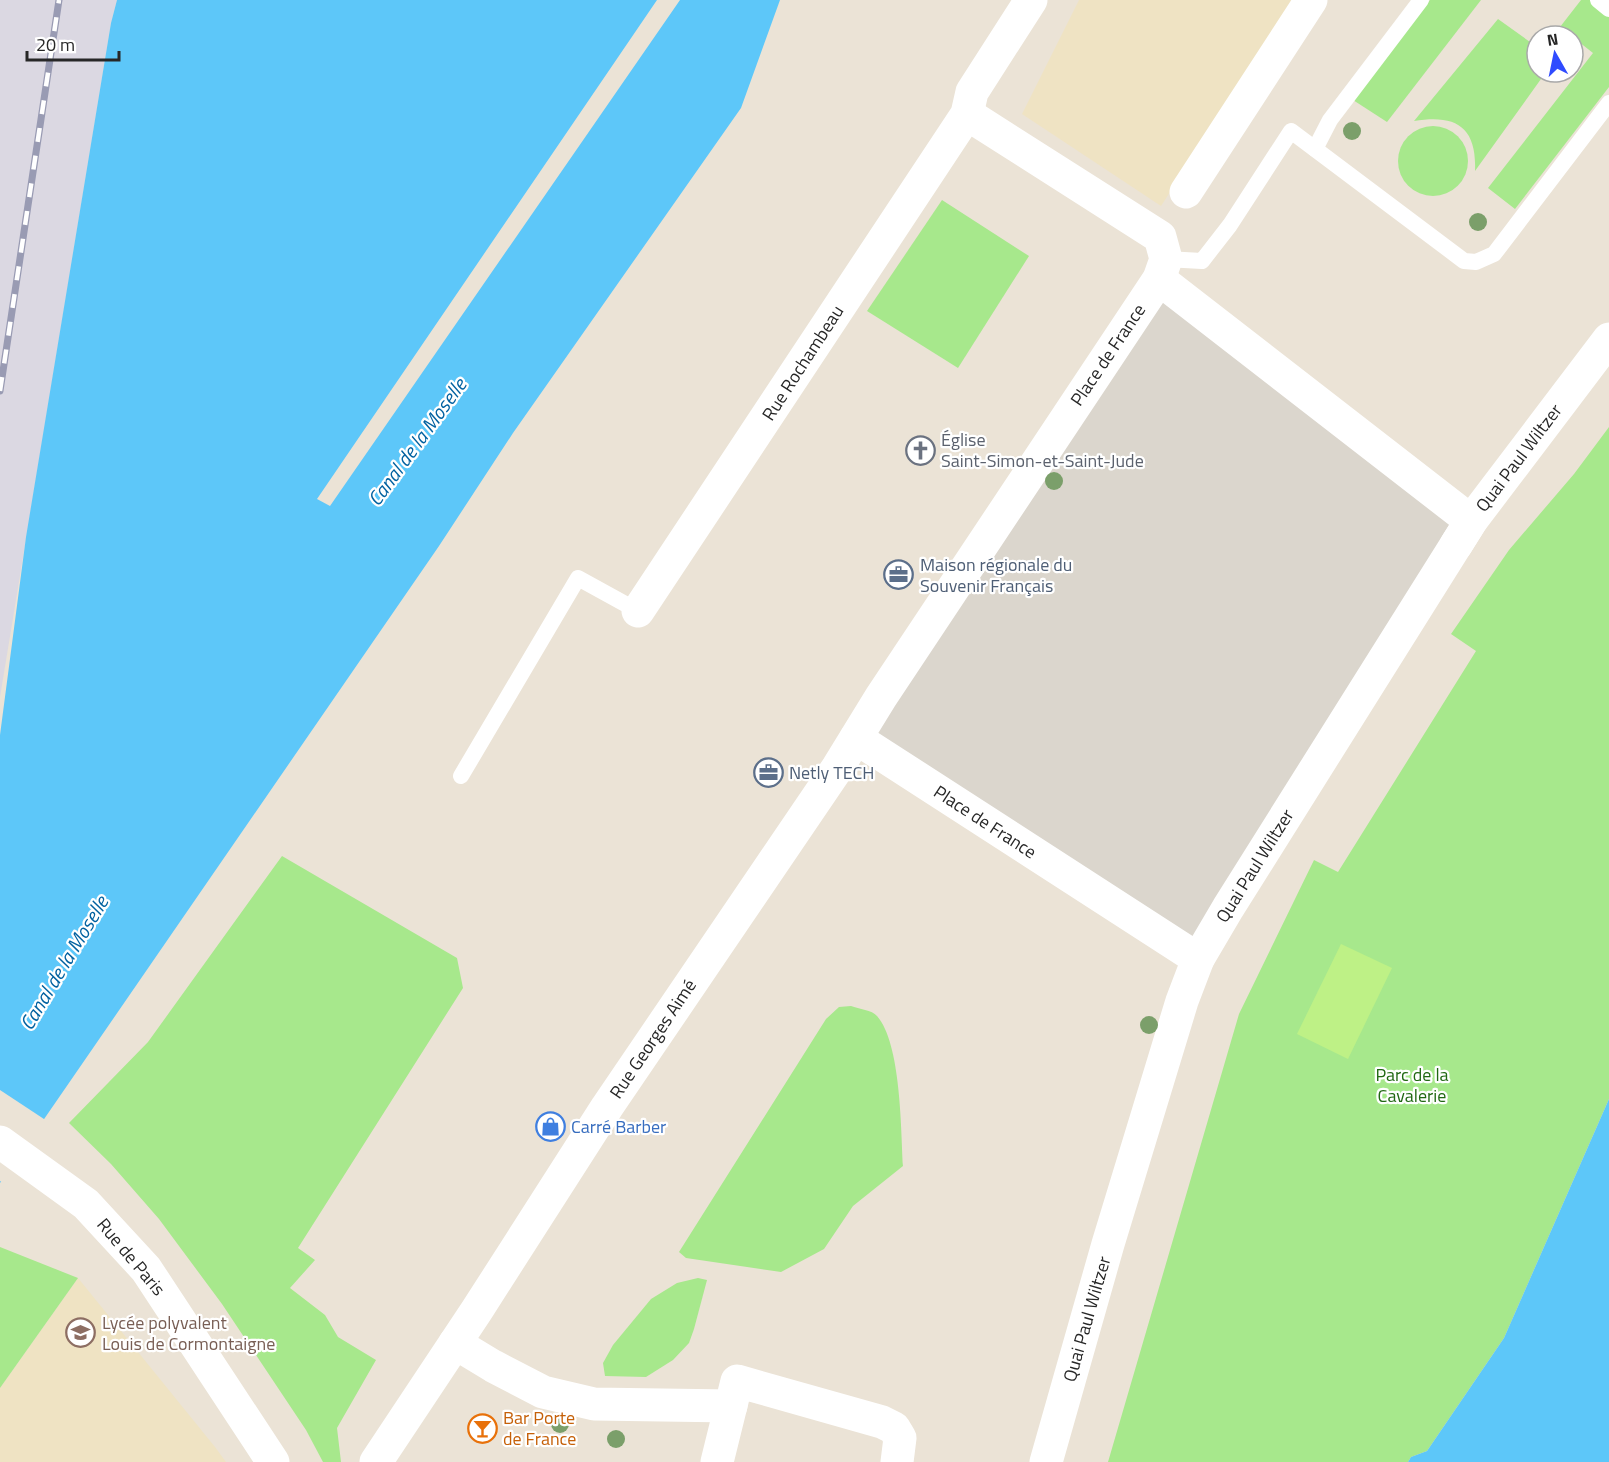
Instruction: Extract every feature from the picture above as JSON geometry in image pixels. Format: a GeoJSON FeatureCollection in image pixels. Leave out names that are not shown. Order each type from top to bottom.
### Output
{"type":"FeatureCollection","features":[{"type":"Feature","properties":{"kind":"street","name":"Rue Rochambeau"},"geometry":{"type":"LineString","coordinates":[[638,611],[967,114],[972,92],[1031,0]]}},
{"type":"Feature","properties":{"kind":"street"},"geometry":{"type":"LineString","coordinates":[[1186,192],[1311,0]]}},
{"type":"Feature","properties":{"kind":"street"},"geometry":{"type":"LineString","coordinates":[[967,114],[1160,237],[1163,269],[1472,521]]}},
{"type":"Feature","properties":{"kind":"street","name":"Place de France"},"geometry":{"type":"LineString","coordinates":[[1163,269],[856,738],[1198,959]]}},
{"type":"Feature","properties":{"kind":"street","name":"Quai Paul Wiltzer"},"geometry":{"type":"LineString","coordinates":[[1046,1462],[1115,1222],[1182,1001],[1198,959],[1234,898],[1472,521],[1609,339]]}},
{"type":"Feature","properties":{"kind":"street","name":"Rue Georges Aimé"},"geometry":{"type":"LineString","coordinates":[[376,1462],[607,1107],[856,738]]}},
{"type":"Feature","properties":{"kind":"street","name":"Rue de Paris"},"geometry":{"type":"LineString","coordinates":[[0,1142],[86,1204],[146,1269],[273,1462]]}},
{"type":"Feature","properties":{"kind":"street"},"geometry":{"type":"LineString","coordinates":[[455,1343],[543,1392],[573,1400],[594,1404],[731,1406]]}},
{"type":"Feature","properties":{"kind":"street"},"geometry":{"type":"LineString","coordinates":[[717,1462],[737,1381],[882,1422],[894,1428],[900,1438],[897,1462]]}},
{"type":"Feature","properties":{"kind":"lane"},"geometry":{"type":"LineString","coordinates":[[1315,149],[1330,120],[1421,0]]}},
{"type":"Feature","properties":{"kind":"lane"},"geometry":{"type":"LineString","coordinates":[[1598,0],[1609,9]]}},
{"type":"Feature","properties":{"kind":"lane"},"geometry":{"type":"LineString","coordinates":[[1163,269],[1202,261],[1230,225],[1291,131],[1464,261],[1476,262],[1494,254],[1609,103]]}},
{"type":"Feature","properties":{"kind":"lane"},"geometry":{"type":"LineString","coordinates":[[461,776],[578,578],[638,611]]}},
{"type":"Feature","properties":{"kind":"shaded area"},"geometry":{"type":"Polygon","coordinates":[[[0,0],[117,0],[111,23],[0,697],[0,0]]]}},
{"type":"Feature","properties":{"kind":"shaded area"},"geometry":{"type":"Polygon","coordinates":[[[1079,0],[1295,0],[1161,206],[1022,114],[1079,0]]]}},
{"type":"Feature","properties":{"kind":"shaded area"},"geometry":{"type":"Polygon","coordinates":[[[1159,279],[1471,521],[1198,959],[856,738],[1159,279]]]}},
{"type":"Feature","properties":{"kind":"shaded area","name":"Lycée polyvalent Louis de Cormontaigne"},"geometry":{"type":"Polygon","coordinates":[[[78,1278],[226,1462],[0,1462],[0,1388],[78,1278]]]}},
{"type":"Feature","properties":{"kind":"green space"},"geometry":{"type":"Polygon","coordinates":[[[1430,0],[1481,0],[1387,122],[1353,100],[1430,0]]]}},
{"type":"Feature","properties":{"kind":"green space"},"geometry":{"type":"Polygon","coordinates":[[[1581,0],[1590,0],[1609,15],[1609,87],[1515,209],[1488,188],[1569,84],[1585,84],[1585,63],[1593,53],[1585,47],[1585,24],[1562,24],[1581,0]]]}},
{"type":"Feature","properties":{"kind":"green space"},"geometry":{"type":"Polygon","coordinates":[[[1498,19],[1525,38],[1525,84],[1537,84],[1475,171],[1472,143],[1461,126],[1441,120],[1414,121],[1498,19]]]}},
{"type":"Feature","properties":{"kind":"green space"},"geometry":{"type":"Polygon","coordinates":[[[1433,126],[1446,129],[1458,136],[1465,148],[1468,161],[1465,174],[1458,186],[1446,193],[1433,196],[1420,193],[1408,186],[1401,174],[1398,161],[1401,148],[1408,136],[1420,129],[1433,126]]]}},
{"type":"Feature","properties":{"kind":"green space"},"geometry":{"type":"Polygon","coordinates":[[[942,200],[1029,256],[958,368],[867,311],[942,200]]]}},
{"type":"Feature","properties":{"kind":"green space","name":"Parc de la Cavalerie"},"geometry":{"type":"Polygon","coordinates":[[[1609,427],[1609,1099],[1504,1338],[1427,1451],[1411,1457],[1408,1462],[1108,1462],[1239,1014],[1314,860],[1338,872],[1476,651],[1451,634],[1509,550],[1574,474],[1609,427]]]}},
{"type":"Feature","properties":{"kind":"green space"},"geometry":{"type":"Polygon","coordinates":[[[282,856],[457,958],[463,988],[298,1248],[315,1260],[290,1288],[325,1315],[338,1337],[376,1360],[337,1428],[341,1462],[323,1462],[306,1430],[222,1304],[159,1219],[111,1164],[69,1123],[148,1042],[282,856]]]}},
{"type":"Feature","properties":{"kind":"green space"},"geometry":{"type":"Polygon","coordinates":[[[1341,944],[1392,968],[1348,1059],[1297,1034],[1341,944]]]}},
{"type":"Feature","properties":{"kind":"green space"},"geometry":{"type":"Polygon","coordinates":[[[851,1006],[877,1016],[891,1046],[898,1087],[903,1166],[853,1206],[824,1249],[781,1272],[686,1258],[679,1252],[826,1019],[839,1007],[851,1006]]]}},
{"type":"Feature","properties":{"kind":"green space"},"geometry":{"type":"Polygon","coordinates":[[[0,1247],[78,1278],[0,1388],[0,1247]]]}},
{"type":"Feature","properties":{"kind":"green space"},"geometry":{"type":"Polygon","coordinates":[[[698,1278],[707,1280],[694,1329],[689,1343],[673,1360],[646,1377],[605,1376],[603,1363],[613,1345],[651,1299],[677,1283],[698,1278]]]}},
{"type":"Feature","properties":{"kind":"water","name":"Canal de la Moselle"},"geometry":{"type":"Polygon","coordinates":[[[117,0],[657,0],[317,499],[330,506],[680,0],[780,0],[741,108],[513,433],[439,546],[0,1183],[0,735],[26,537],[111,23],[117,0]]]}},
{"type":"Feature","properties":{"kind":"water"},"geometry":{"type":"Polygon","coordinates":[[[1609,1099],[1609,1462],[1408,1462],[1411,1457],[1427,1451],[1504,1338],[1609,1099]]]}},
{"type":"Feature","properties":{"kind":"pier"},"geometry":{"type":"Polygon","coordinates":[[[0,1090],[47,1121],[3,1183],[0,1181],[0,1090]]]}},
{"type":"Feature","properties":{"kind":"railway"},"geometry":{"type":"LineString","coordinates":[[0,391],[59,0]]}},
{"type":"Feature","properties":{"kind":"place","name":"Église Saint-Simon-et-Saint-Jude"},"geometry":{"type":"Point","coordinates":[920,450]}},
{"type":"Feature","properties":{"kind":"place","name":"Maison régionale du Souvenir Français"},"geometry":{"type":"Point","coordinates":[899,575]}},
{"type":"Feature","properties":{"kind":"place","name":"Netly TECH"},"geometry":{"type":"Point","coordinates":[768,773]}},
{"type":"Feature","properties":{"kind":"place","name":"Carré Barber"},"geometry":{"type":"Point","coordinates":[550,1127]}},
{"type":"Feature","properties":{"kind":"place","name":"Lycée polyvalent Louis de Cormontaigne"},"geometry":{"type":"Point","coordinates":[81,1333]}},
{"type":"Feature","properties":{"kind":"place","name":"Bar Porte de France"},"geometry":{"type":"Point","coordinates":[482,1428]}}]}
